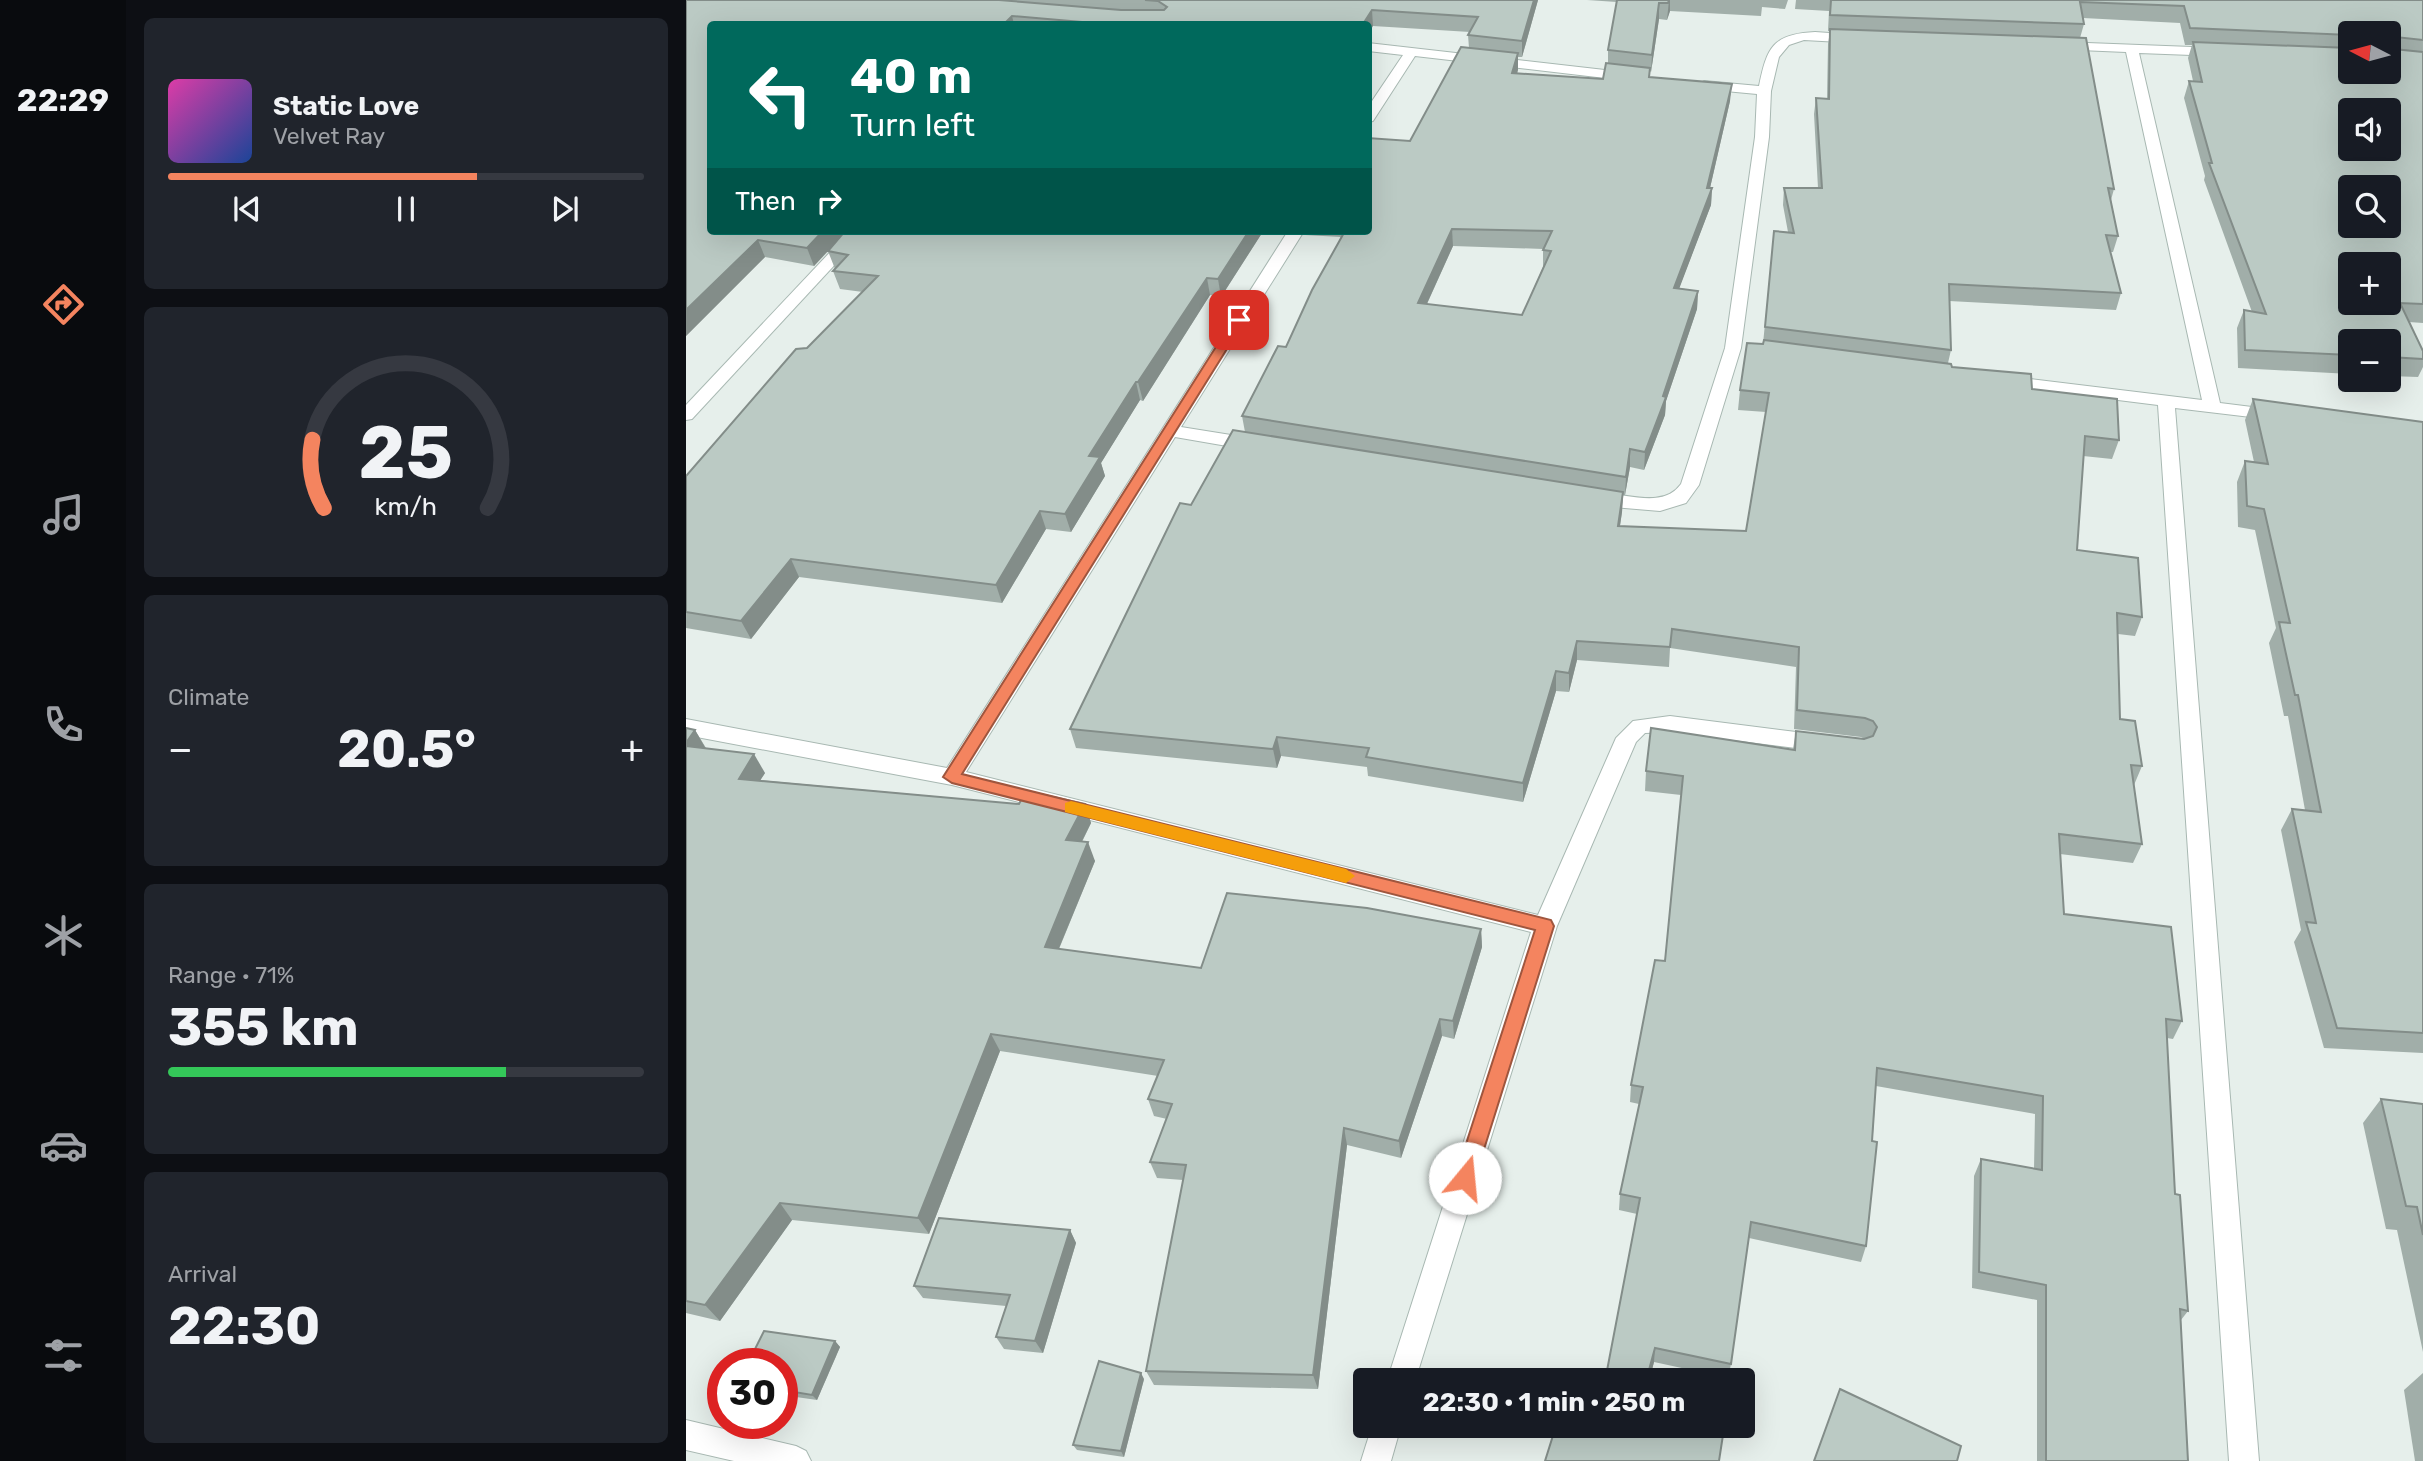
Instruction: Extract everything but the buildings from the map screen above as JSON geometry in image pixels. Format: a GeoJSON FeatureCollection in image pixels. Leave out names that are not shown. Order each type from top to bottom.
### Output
{"type":"FeatureCollection","features":[{"type":"Feature","properties":{"kind":"street"},"geometry":{"type":"LineString","coordinates":[[1572,497],[1613,503],[1661,505],[1680,499],[1690,485],[1740,349],[1762,138],[1764,91],[1775,50],[1787,41],[1811,37],[1867,39]]}},
{"type":"Feature","properties":{"kind":"street"},"geometry":{"type":"LineString","coordinates":[[2048,46],[2227,53]]}},
{"type":"Feature","properties":{"kind":"street"},"geometry":{"type":"LineString","coordinates":[[1372,47],[1642,78]]}},
{"type":"Feature","properties":{"kind":"street"},"geometry":{"type":"LineString","coordinates":[[2132,48],[2212,407]]}},
{"type":"Feature","properties":{"kind":"street"},"geometry":{"type":"LineString","coordinates":[[1372,112],[1412,51]]}},
{"type":"Feature","properties":{"kind":"street"},"geometry":{"type":"LineString","coordinates":[[1696,84],[1764,91]]}},
{"type":"Feature","properties":{"kind":"street"},"geometry":{"type":"LineString","coordinates":[[686,415],[854,235]]}},
{"type":"Feature","properties":{"kind":"street"},"geometry":{"type":"LineString","coordinates":[[952,777],[1168,430],[1293,235]]}},
{"type":"Feature","properties":{"kind":"street"},"geometry":{"type":"LineString","coordinates":[[1990,379],[2291,417]]}},
{"type":"Feature","properties":{"kind":"street"},"geometry":{"type":"LineString","coordinates":[[2166,400],[2244,1461]]}},
{"type":"Feature","properties":{"kind":"street"},"geometry":{"type":"LineString","coordinates":[[1168,430],[1276,448]]}},
{"type":"Feature","properties":{"kind":"street"},"geometry":{"type":"LineString","coordinates":[[1405,1368],[1545,926],[1627,738],[1640,726],[1670,724],[1847,746]]}},
{"type":"Feature","properties":{"kind":"street"},"geometry":{"type":"LineString","coordinates":[[686,727],[952,777],[1545,926]]}},
{"type":"Feature","properties":{"kind":"street"},"geometry":{"type":"LineString","coordinates":[[686,1435],[796,1461]]}},
{"type":"Feature","properties":{"kind":"street"},"geometry":{"type":"LineString","coordinates":[[1376,1461],[1383,1438]]}},
{"type":"Feature","properties":{"kind":"slow traffic"},"geometry":{"type":"LineString","coordinates":[[1071,807],[1346,876]]}},
{"type":"Feature","properties":{"kind":"route"},"geometry":{"type":"LineString","coordinates":[[1239,320],[952,777],[1545,926],[1465,1178]]}}]}
